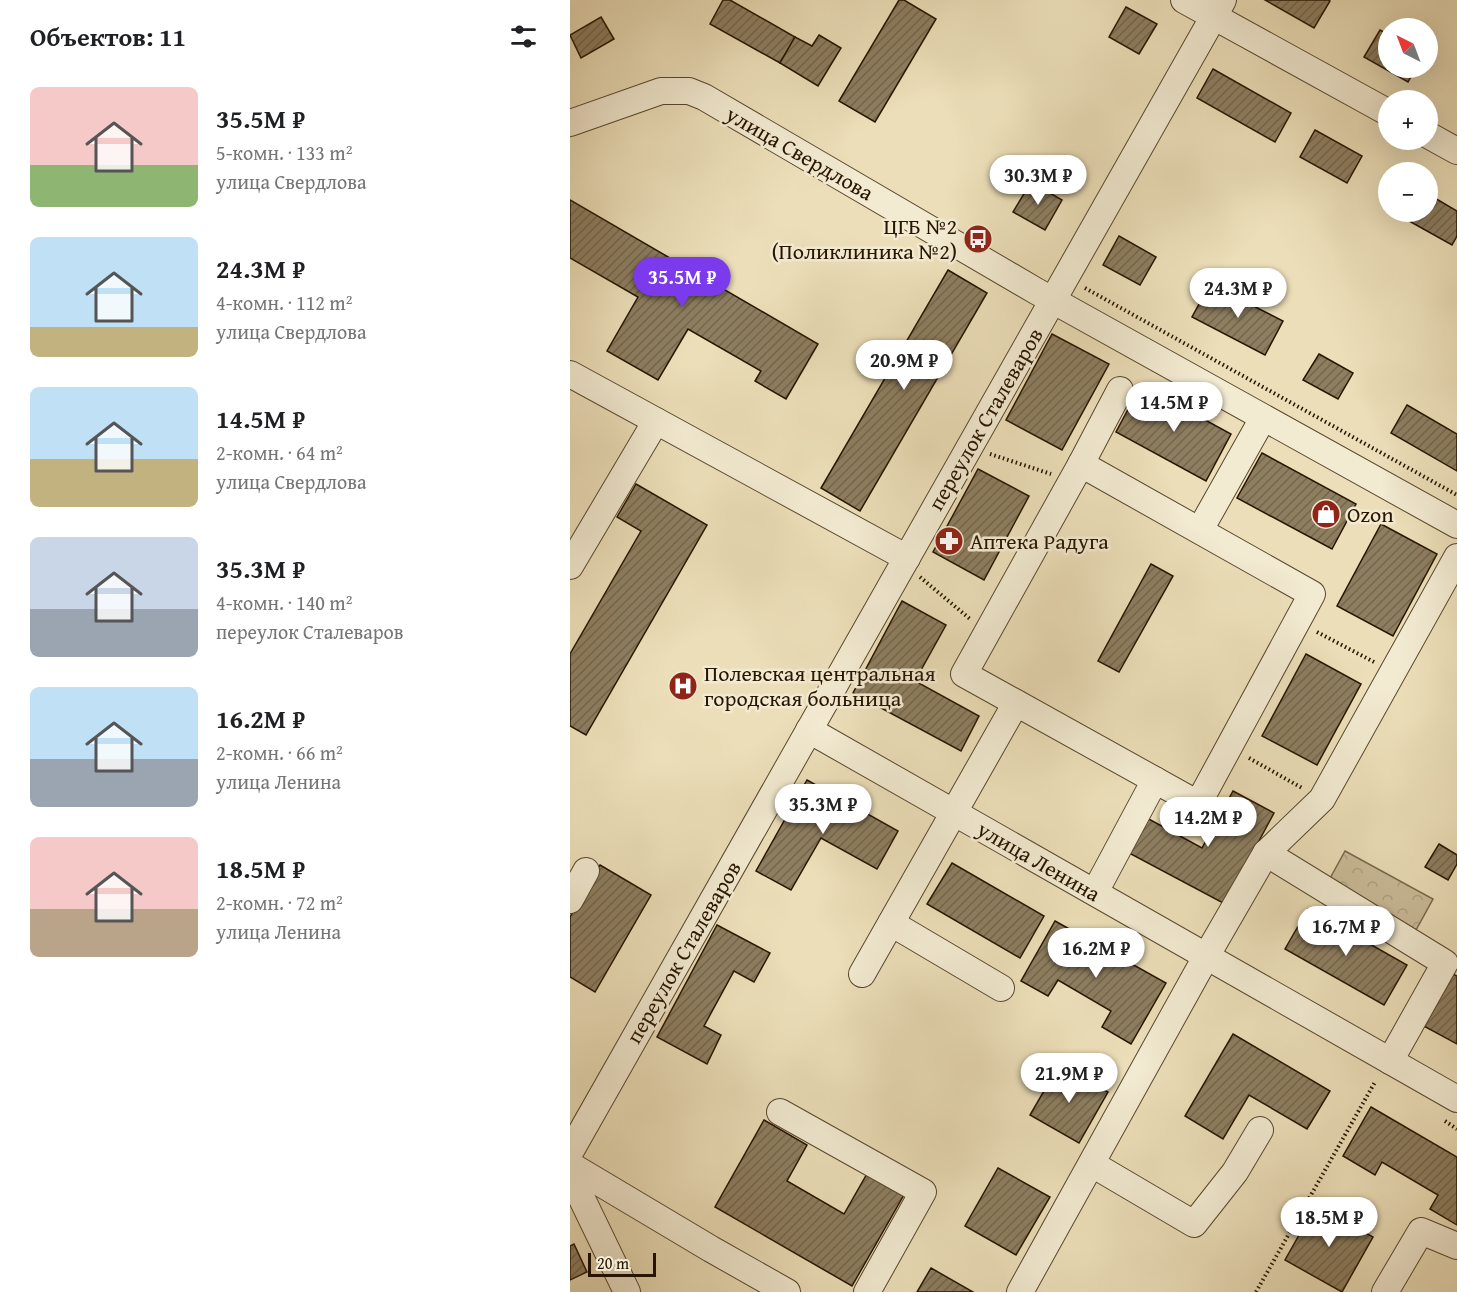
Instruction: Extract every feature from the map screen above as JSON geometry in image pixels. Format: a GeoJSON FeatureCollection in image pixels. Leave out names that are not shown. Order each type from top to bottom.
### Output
{"type":"FeatureCollection","features":[{"type":"Feature","properties":{"kind":"street"},"geometry":{"type":"LineString","coordinates":[[1184,0],[1218,9],[1378,106]]}},
{"type":"Feature","properties":{"kind":"street","name":"переулок Сталеваров"},"geometry":{"type":"LineString","coordinates":[[570,1152],[1218,9]]}},
{"type":"Feature","properties":{"kind":"street","name":"улица Свердлова"},"geometry":{"type":"LineString","coordinates":[[570,123],[661,91],[689,91],[704,97],[1053,300],[1457,525]]}},
{"type":"Feature","properties":{"kind":"street"},"geometry":{"type":"LineString","coordinates":[[1438,141],[1457,151]]}},
{"type":"Feature","properties":{"kind":"street"},"geometry":{"type":"LineString","coordinates":[[570,374],[905,560]]}},
{"type":"Feature","properties":{"kind":"street"},"geometry":{"type":"LineString","coordinates":[[1076,472],[1200,530],[1312,594],[1198,804],[964,674],[1120,390]]}},
{"type":"Feature","properties":{"kind":"street"},"geometry":{"type":"LineString","coordinates":[[1200,530],[1263,417]]}},
{"type":"Feature","properties":{"kind":"street"},"geometry":{"type":"LineString","coordinates":[[570,566],[656,421]]}},
{"type":"Feature","properties":{"kind":"street"},"geometry":{"type":"LineString","coordinates":[[1020,1292],[1266,853],[1322,799],[1457,557]]}},
{"type":"Feature","properties":{"kind":"street"},"geometry":{"type":"LineString","coordinates":[[862,974],[1016,703]]}},
{"type":"Feature","properties":{"kind":"street","name":"улица Ленина"},"geometry":{"type":"LineString","coordinates":[[809,730],[1457,1099]]}},
{"type":"Feature","properties":{"kind":"street"},"geometry":{"type":"LineString","coordinates":[[1095,892],[1155,780]]}},
{"type":"Feature","properties":{"kind":"street"},"geometry":{"type":"LineString","coordinates":[[1266,853],[1445,963],[1390,1061]]}},
{"type":"Feature","properties":{"kind":"street"},"geometry":{"type":"LineString","coordinates":[[570,900],[586,871]]}},
{"type":"Feature","properties":{"kind":"street"},"geometry":{"type":"LineString","coordinates":[[891,923],[1001,988]]}},
{"type":"Feature","properties":{"kind":"street"},"geometry":{"type":"LineString","coordinates":[[780,1112],[923,1192],[867,1292]]}},
{"type":"Feature","properties":{"kind":"street"},"geometry":{"type":"LineString","coordinates":[[1092,1164],[1194,1224],[1234,1172],[1260,1130]]}},
{"type":"Feature","properties":{"kind":"street"},"geometry":{"type":"LineString","coordinates":[[570,1165],[787,1292]]}},
{"type":"Feature","properties":{"kind":"street"},"geometry":{"type":"LineString","coordinates":[[570,1173],[627,1292]]}},
{"type":"Feature","properties":{"kind":"street"},"geometry":{"type":"LineString","coordinates":[[1385,1292],[1421,1231],[1457,1246]]}},
{"type":"Feature","properties":{"kind":"path"},"geometry":{"type":"LineString","coordinates":[[1066,277],[1457,495]]}},
{"type":"Feature","properties":{"kind":"path"},"geometry":{"type":"LineString","coordinates":[[969,448],[1076,472]]}},
{"type":"Feature","properties":{"kind":"path"},"geometry":{"type":"LineString","coordinates":[[905,560],[987,634]]}},
{"type":"Feature","properties":{"kind":"path"},"geometry":{"type":"LineString","coordinates":[[1298,621],[1393,672]]}},
{"type":"Feature","properties":{"kind":"path"},"geometry":{"type":"LineString","coordinates":[[1230,747],[1322,799]]}},
{"type":"Feature","properties":{"kind":"path"},"geometry":{"type":"LineString","coordinates":[[1256,1292],[1375,1082]]}},
{"type":"Feature","properties":{"kind":"green space"},"geometry":{"type":"Polygon","coordinates":[[[1345,851],[1433,899],[1416,930],[1328,882],[1345,851]]]}},
{"type":"Feature","properties":{"kind":"building"},"geometry":{"type":"Polygon","coordinates":[[[723,0],[730,0],[795,37],[780,63],[710,24],[723,0]]]}},
{"type":"Feature","properties":{"kind":"building"},"geometry":{"type":"Polygon","coordinates":[[[899,0],[904,0],[936,19],[875,122],[839,101],[899,0]]]}},
{"type":"Feature","properties":{"kind":"building"},"geometry":{"type":"Polygon","coordinates":[[[1265,0],[1328,0],[1330,1],[1314,28],[1265,0]]]}},
{"type":"Feature","properties":{"kind":"building"},"geometry":{"type":"Polygon","coordinates":[[[1126,7],[1157,24],[1139,54],[1109,37],[1126,7]]]}},
{"type":"Feature","properties":{"kind":"building"},"geometry":{"type":"Polygon","coordinates":[[[601,17],[614,39],[581,58],[570,35],[601,17]]]}},
{"type":"Feature","properties":{"kind":"building"},"geometry":{"type":"Polygon","coordinates":[[[1378,33],[1378,65],[1364,57],[1378,33]]]}},
{"type":"Feature","properties":{"kind":"building"},"geometry":{"type":"Polygon","coordinates":[[[819,35],[841,48],[818,86],[780,63],[795,37],[812,46],[819,35]]]}},
{"type":"Feature","properties":{"kind":"building"},"geometry":{"type":"Polygon","coordinates":[[[1213,69],[1291,113],[1275,142],[1197,98],[1213,69]]]}},
{"type":"Feature","properties":{"kind":"building"},"geometry":{"type":"Polygon","coordinates":[[[1315,130],[1362,156],[1347,183],[1300,157],[1315,130]]]}},
{"type":"Feature","properties":{"kind":"building"},"geometry":{"type":"Polygon","coordinates":[[[1031,182],[1062,200],[1045,230],[1013,212],[1031,182]]]}},
{"type":"Feature","properties":{"kind":"building"},"geometry":{"type":"Polygon","coordinates":[[[570,200],[818,344],[786,399],[755,381],[761,371],[688,329],[658,380],[607,351],[638,297],[570,258],[570,200]]]}},
{"type":"Feature","properties":{"kind":"building"},"geometry":{"type":"Polygon","coordinates":[[[1438,200],[1457,211],[1457,236],[1452,245],[1411,222],[1438,222],[1438,200]]]}},
{"type":"Feature","properties":{"kind":"building"},"geometry":{"type":"Polygon","coordinates":[[[1119,236],[1156,257],[1140,285],[1103,265],[1119,236]]]}},
{"type":"Feature","properties":{"kind":"building"},"geometry":{"type":"Polygon","coordinates":[[[948,270],[987,293],[860,511],[821,488],[948,270]]]}},
{"type":"Feature","properties":{"kind":"building"},"geometry":{"type":"Polygon","coordinates":[[[1210,284],[1283,321],[1265,355],[1192,317],[1210,284]]]}},
{"type":"Feature","properties":{"kind":"building"},"geometry":{"type":"Polygon","coordinates":[[[1052,334],[1109,364],[1062,450],[1006,420],[1052,334]]]}},
{"type":"Feature","properties":{"kind":"building"},"geometry":{"type":"Polygon","coordinates":[[[1319,354],[1353,373],[1338,399],[1303,380],[1319,354]]]}},
{"type":"Feature","properties":{"kind":"building"},"geometry":{"type":"Polygon","coordinates":[[[1141,385],[1231,434],[1206,481],[1116,432],[1141,385]]]}},
{"type":"Feature","properties":{"kind":"building"},"geometry":{"type":"Polygon","coordinates":[[[1407,405],[1457,434],[1457,471],[1391,433],[1407,405]]]}},
{"type":"Feature","properties":{"kind":"building"},"geometry":{"type":"Polygon","coordinates":[[[1262,453],[1356,504],[1332,549],[1237,498],[1262,453]]]}},
{"type":"Feature","properties":{"kind":"building"},"geometry":{"type":"Polygon","coordinates":[[[978,469],[1029,496],[984,580],[933,552],[978,469]]]}},
{"type":"Feature","properties":{"kind":"building"},"geometry":{"type":"Polygon","coordinates":[[[636,484],[707,525],[586,735],[570,726],[570,654],[641,531],[617,517],[636,484]]]}},
{"type":"Feature","properties":{"kind":"building"},"geometry":{"type":"Polygon","coordinates":[[[1381,524],[1437,554],[1393,636],[1337,606],[1381,524]]]}},
{"type":"Feature","properties":{"kind":"building"},"geometry":{"type":"Polygon","coordinates":[[[1151,564],[1173,576],[1119,672],[1098,661],[1151,564]]]}},
{"type":"Feature","properties":{"kind":"building"},"geometry":{"type":"Polygon","coordinates":[[[902,601],[946,625],[915,681],[979,716],[961,751],[853,693],[902,601]]]}},
{"type":"Feature","properties":{"kind":"building"},"geometry":{"type":"Polygon","coordinates":[[[1306,654],[1361,684],[1317,765],[1262,736],[1306,654]]]}},
{"type":"Feature","properties":{"kind":"building"},"geometry":{"type":"Polygon","coordinates":[[[807,780],[898,831],[877,869],[821,838],[791,890],[756,871],[807,780]]]}},
{"type":"Feature","properties":{"kind":"building"},"geometry":{"type":"Polygon","coordinates":[[[1233,791],[1274,813],[1225,904],[1129,853],[1147,818],[1202,848],[1233,791]]]}},
{"type":"Feature","properties":{"kind":"building"},"geometry":{"type":"Polygon","coordinates":[[[1439,844],[1457,855],[1457,864],[1448,880],[1425,867],[1439,844]]]}},
{"type":"Feature","properties":{"kind":"building"},"geometry":{"type":"Polygon","coordinates":[[[952,863],[1044,916],[1020,958],[927,904],[952,863]]]}},
{"type":"Feature","properties":{"kind":"building"},"geometry":{"type":"Polygon","coordinates":[[[600,865],[651,895],[595,992],[570,977],[570,917],[600,865]]]}},
{"type":"Feature","properties":{"kind":"building"},"geometry":{"type":"Polygon","coordinates":[[[1308,909],[1407,965],[1384,1005],[1285,949],[1308,909]]]}},
{"type":"Feature","properties":{"kind":"building"},"geometry":{"type":"Polygon","coordinates":[[[1055,921],[1166,983],[1131,1044],[1102,1027],[1111,1011],[1058,980],[1048,996],[1021,981],[1055,921]]]}},
{"type":"Feature","properties":{"kind":"building"},"geometry":{"type":"Polygon","coordinates":[[[717,925],[770,953],[754,982],[734,971],[704,1026],[721,1035],[707,1064],[657,1037],[717,925]]]}},
{"type":"Feature","properties":{"kind":"building"},"geometry":{"type":"Polygon","coordinates":[[[1449,972],[1457,976],[1457,1044],[1420,1024],[1449,972]]]}},
{"type":"Feature","properties":{"kind":"building"},"geometry":{"type":"Polygon","coordinates":[[[1233,1034],[1330,1091],[1307,1129],[1249,1095],[1223,1139],[1185,1116],[1233,1034]]]}},
{"type":"Feature","properties":{"kind":"building"},"geometry":{"type":"Polygon","coordinates":[[[1059,1065],[1108,1092],[1079,1143],[1030,1115],[1059,1065]]]}},
{"type":"Feature","properties":{"kind":"building"},"geometry":{"type":"Polygon","coordinates":[[[1371,1107],[1457,1157],[1457,1225],[1430,1209],[1438,1195],[1382,1162],[1375,1175],[1343,1156],[1371,1107]]]}},
{"type":"Feature","properties":{"kind":"building"},"geometry":{"type":"Polygon","coordinates":[[[764,1120],[807,1145],[787,1181],[844,1214],[868,1172],[905,1193],[852,1286],[715,1207],[764,1120]]]}},
{"type":"Feature","properties":{"kind":"building"},"geometry":{"type":"Polygon","coordinates":[[[998,1168],[1050,1197],[1016,1255],[965,1226],[998,1168]]]}},
{"type":"Feature","properties":{"kind":"building"},"geometry":{"type":"Polygon","coordinates":[[[1316,1205],[1373,1237],[1342,1292],[1285,1260],[1316,1205]]]}},
{"type":"Feature","properties":{"kind":"building"},"geometry":{"type":"Polygon","coordinates":[[[574,1244],[587,1272],[570,1280],[570,1246],[574,1244]]]}},
{"type":"Feature","properties":{"kind":"building"},"geometry":{"type":"Polygon","coordinates":[[[931,1268],[973,1292],[917,1292],[931,1268]]]}},
{"type":"Feature","properties":{"kind":"place","name":"ЦГБ №2 (Поликлиника №2)"},"geometry":{"type":"Point","coordinates":[978,239]}},
{"type":"Feature","properties":{"kind":"place","name":"Ozon"},"geometry":{"type":"Point","coordinates":[1326,514]}},
{"type":"Feature","properties":{"kind":"place","name":"Аптека Радуга"},"geometry":{"type":"Point","coordinates":[949,541]}},
{"type":"Feature","properties":{"kind":"place","name":"Полевская центральная городская больница"},"geometry":{"type":"Point","coordinates":[683,686]}}]}
